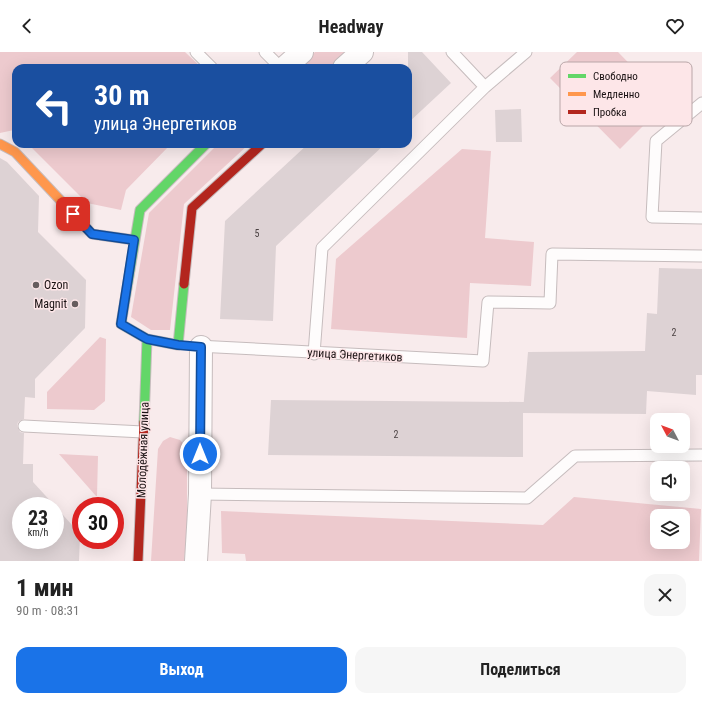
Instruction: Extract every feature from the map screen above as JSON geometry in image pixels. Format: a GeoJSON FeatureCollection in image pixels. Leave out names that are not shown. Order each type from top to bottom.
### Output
{"type":"FeatureCollection","features":[{"type":"Feature","properties":{"kind":"street"},"geometry":{"type":"LineString","coordinates":[[288,64],[302,52]]}},
{"type":"Feature","properties":{"kind":"street"},"geometry":{"type":"LineString","coordinates":[[348,64],[362,52]]}},
{"type":"Feature","properties":{"kind":"street"},"geometry":{"type":"LineString","coordinates":[[0,144],[15,152],[92,234],[134,240]]}},
{"type":"Feature","properties":{"kind":"street","name":"улица Энергетиков"},"geometry":{"type":"LineString","coordinates":[[178,345],[147,339],[121,324],[140,210],[202,148]]}},
{"type":"Feature","properties":{"kind":"street"},"geometry":{"type":"LineString","coordinates":[[178,345],[192,208],[258,148]]}},
{"type":"Feature","properties":{"kind":"street","name":"Молодёжная улица"},"geometry":{"type":"LineString","coordinates":[[138,561],[147,339]]}},
{"type":"Feature","properties":{"kind":"street"},"geometry":{"type":"LineString","coordinates":[[196,561],[200,494],[201,347]]}},
{"type":"Feature","properties":{"kind":"lane"},"geometry":{"type":"LineString","coordinates":[[196,52],[208,64]]}},
{"type":"Feature","properties":{"kind":"lane"},"geometry":{"type":"LineString","coordinates":[[265,52],[277,64]]}},
{"type":"Feature","properties":{"kind":"lane"},"geometry":{"type":"LineString","coordinates":[[452,52],[485,87]]}},
{"type":"Feature","properties":{"kind":"lane"},"geometry":{"type":"LineString","coordinates":[[314,354],[322,248],[485,87],[526,52]]}},
{"type":"Feature","properties":{"kind":"lane"},"geometry":{"type":"LineString","coordinates":[[692,111],[702,103]]}},
{"type":"Feature","properties":{"kind":"lane"},"geometry":{"type":"LineString","coordinates":[[674,126],[656,141],[652,216],[702,218]]}},
{"type":"Feature","properties":{"kind":"lane","name":"улица Энергетиков"},"geometry":{"type":"LineString","coordinates":[[178,345],[314,354],[483,362],[488,302],[550,303],[552,254],[702,256]]}},
{"type":"Feature","properties":{"kind":"lane"},"geometry":{"type":"LineString","coordinates":[[24,426],[143,432]]}},
{"type":"Feature","properties":{"kind":"lane"},"geometry":{"type":"LineString","coordinates":[[200,494],[527,498],[575,456],[702,455]]}},
{"type":"Feature","properties":{"kind":"shaded area"},"geometry":{"type":"Polygon","coordinates":[[[0,52],[185,52],[198,64],[12,64],[12,130],[0,133],[0,52]]]}},
{"type":"Feature","properties":{"kind":"shaded area"},"geometry":{"type":"Polygon","coordinates":[[[315,52],[349,52],[336,64],[302,64],[315,52]]]}},
{"type":"Feature","properties":{"kind":"shaded area"},"geometry":{"type":"Polygon","coordinates":[[[577,52],[618,52],[628,62],[567,62],[577,52]]]}},
{"type":"Feature","properties":{"kind":"shaded area"},"geometry":{"type":"Polygon","coordinates":[[[560,68],[560,88],[550,78],[560,68]]]}},
{"type":"Feature","properties":{"kind":"shaded area"},"geometry":{"type":"Polygon","coordinates":[[[597,126],[643,126],[620,149],[597,126]]]}},
{"type":"Feature","properties":{"kind":"shaded area"},"geometry":{"type":"Polygon","coordinates":[[[32,148],[167,148],[126,190],[121,210],[87,203],[32,148]]]}},
{"type":"Feature","properties":{"kind":"shaded area"},"geometry":{"type":"Polygon","coordinates":[[[214,148],[245,148],[184,204],[170,330],[151,330],[131,317],[149,213],[214,148]]]}},
{"type":"Feature","properties":{"kind":"shaded area"},"geometry":{"type":"Polygon","coordinates":[[[462,149],[491,151],[485,238],[534,242],[531,286],[470,283],[467,338],[331,329],[336,259],[462,149]]]}},
{"type":"Feature","properties":{"kind":"shaded area"},"geometry":{"type":"Polygon","coordinates":[[[100,337],[106,339],[105,401],[94,410],[47,409],[47,392],[100,337]]]}},
{"type":"Feature","properties":{"kind":"shaded area"},"geometry":{"type":"Polygon","coordinates":[[[170,437],[180,440],[187,448],[187,532],[184,561],[151,561],[158,449],[163,441],[170,437]]]}},
{"type":"Feature","properties":{"kind":"shaded area"},"geometry":{"type":"Polygon","coordinates":[[[59,454],[98,456],[97,496],[96,496],[59,454]]]}},
{"type":"Feature","properties":{"kind":"shaded area"},"geometry":{"type":"Polygon","coordinates":[[[574,497],[701,509],[699,561],[246,561],[245,554],[222,553],[221,511],[543,525],[574,497]]]}},
{"type":"Feature","properties":{"kind":"building"},"geometry":{"type":"Polygon","coordinates":[[[408,52],[422,52],[451,83],[412,119],[412,64],[408,64],[408,52]]]}},
{"type":"Feature","properties":{"kind":"building"},"geometry":{"type":"Polygon","coordinates":[[[521,109],[522,142],[496,142],[495,110],[521,109]]]}},
{"type":"Feature","properties":{"kind":"building"},"geometry":{"type":"Polygon","coordinates":[[[304,148],[381,148],[276,246],[273,321],[220,319],[225,221],[304,148]]]}},
{"type":"Feature","properties":{"kind":"building"},"geometry":{"type":"Polygon","coordinates":[[[0,158],[7,162],[39,196],[38,232],[86,280],[85,328],[35,379],[35,398],[25,397],[24,419],[18,422],[17,426],[20,432],[24,433],[23,464],[33,464],[33,482],[47,497],[12,497],[12,549],[64,549],[64,516],[72,525],[72,549],[79,549],[79,561],[0,561],[0,158]]]}},
{"type":"Feature","properties":{"kind":"building"},"geometry":{"type":"Polygon","coordinates":[[[659,268],[702,269],[702,375],[696,375],[696,395],[647,391],[646,414],[523,413],[523,457],[268,455],[271,400],[524,402],[528,352],[645,351],[647,313],[657,314],[659,268]]]}},
{"type":"Feature","properties":{"kind":"traffic: fast"},"geometry":{"type":"LineString","coordinates":[[184,284],[178,345],[147,339],[121,324],[140,210],[202,148]]}},
{"type":"Feature","properties":{"kind":"traffic: fast"},"geometry":{"type":"LineString","coordinates":[[144,422],[147,339]]}},
{"type":"Feature","properties":{"kind":"traffic: slow"},"geometry":{"type":"LineString","coordinates":[[0,144],[15,152],[92,234],[134,240]]}},
{"type":"Feature","properties":{"kind":"traffic: jam"},"geometry":{"type":"LineString","coordinates":[[184,284],[192,208],[258,148]]}},
{"type":"Feature","properties":{"kind":"traffic: jam"},"geometry":{"type":"LineString","coordinates":[[138,561],[144,422]]}},
{"type":"Feature","properties":{"kind":"place","name":"Ozon"},"geometry":{"type":"Point","coordinates":[36,285]}},
{"type":"Feature","properties":{"kind":"place","name":"Magnit"},"geometry":{"type":"Point","coordinates":[75,304]}},
{"type":"Feature","properties":{"kind":"route"},"geometry":{"type":"LineString","coordinates":[[73,214],[92,234],[134,240],[121,324],[147,339],[178,345],[201,347],[200,454]]}}]}
